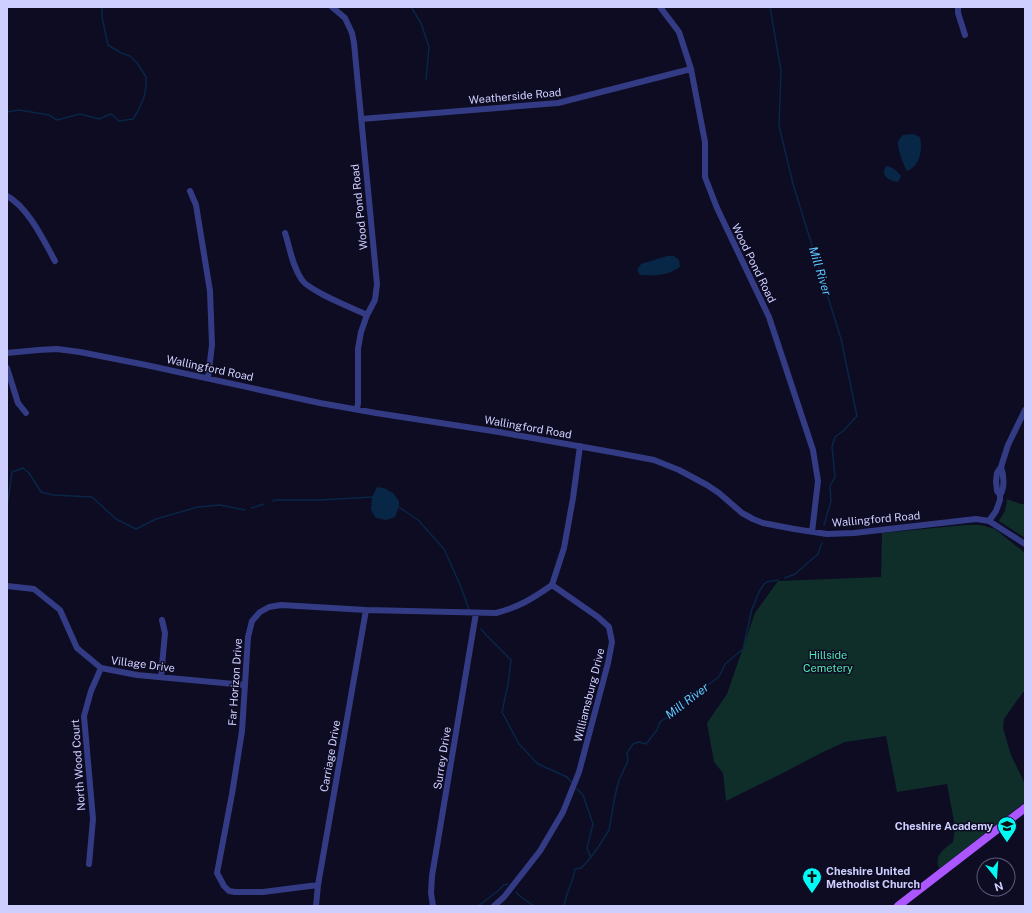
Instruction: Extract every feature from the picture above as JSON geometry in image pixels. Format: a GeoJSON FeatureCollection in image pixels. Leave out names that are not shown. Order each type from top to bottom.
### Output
{"type":"FeatureCollection","features":[{"type":"Feature","properties":{"kind":"main road"},"geometry":{"type":"LineString","coordinates":[[898,906],[1025,808]]}},
{"type":"Feature","properties":{"kind":"street","name":"Wood Pond Road"},"geometry":{"type":"LineString","coordinates":[[332,7],[345,18],[352,33],[354,43],[377,284],[375,300],[367,315],[361,332],[358,349],[357,409]]}},
{"type":"Feature","properties":{"kind":"street","name":"Wood Pond Road"},"geometry":{"type":"LineString","coordinates":[[660,7],[679,32],[691,69],[705,142],[704,177],[717,208],[770,317],[813,450],[818,480],[812,532]]}},
{"type":"Feature","properties":{"kind":"street"},"geometry":{"type":"LineString","coordinates":[[958,7],[958,13],[964,35]]}},
{"type":"Feature","properties":{"kind":"street","name":"Weatherside Road"},"geometry":{"type":"LineString","coordinates":[[360,118],[558,103],[691,69]]}},
{"type":"Feature","properties":{"kind":"street"},"geometry":{"type":"LineString","coordinates":[[190,191],[196,205],[210,291],[212,345],[208,378]]}},
{"type":"Feature","properties":{"kind":"street"},"geometry":{"type":"LineString","coordinates":[[7,196],[13,199],[33,221],[55,262]]}},
{"type":"Feature","properties":{"kind":"street"},"geometry":{"type":"LineString","coordinates":[[285,233],[296,270],[303,282],[315,290],[367,315]]}},
{"type":"Feature","properties":{"kind":"street","name":"Wallingford Road"},"geometry":{"type":"LineString","coordinates":[[7,353],[38,350],[80,352],[357,409],[580,446],[662,462],[707,484],[742,513],[753,519],[773,525],[827,534],[854,533],[970,519],[982,519],[989,521],[1025,544]]}},
{"type":"Feature","properties":{"kind":"street"},"geometry":{"type":"LineString","coordinates":[[7,368],[18,403],[26,413]]}},
{"type":"Feature","properties":{"kind":"street"},"geometry":{"type":"LineString","coordinates":[[989,521],[996,511],[1000,495],[1003,490],[1003,472],[1001,467],[1008,445],[1025,410]]}},
{"type":"Feature","properties":{"kind":"street"},"geometry":{"type":"LineString","coordinates":[[552,585],[564,548],[580,446]]}},
{"type":"Feature","properties":{"kind":"street","name":"Far Horizon Drive"},"geometry":{"type":"LineString","coordinates":[[318,885],[263,892],[235,892],[229,891],[224,886],[217,873],[242,731],[248,637],[252,621],[260,612],[269,607],[281,606],[476,614],[496,613],[512,609],[534,598],[552,585]]}},
{"type":"Feature","properties":{"kind":"street","name":"Williamsburg Drive"},"geometry":{"type":"LineString","coordinates":[[494,906],[504,897],[540,851],[563,812],[580,772],[612,642],[609,627],[598,617],[552,585]]}},
{"type":"Feature","properties":{"kind":"street","name":"Village Drive"},"geometry":{"type":"LineString","coordinates":[[7,586],[34,589],[60,610],[77,648],[101,668],[137,675],[245,685]]}},
{"type":"Feature","properties":{"kind":"street","name":"Carriage Drive"},"geometry":{"type":"LineString","coordinates":[[316,906],[318,885],[366,610]]}},
{"type":"Feature","properties":{"kind":"street","name":"Surrey Drive"},"geometry":{"type":"LineString","coordinates":[[433,906],[431,893],[432,876],[476,614]]}},
{"type":"Feature","properties":{"kind":"street"},"geometry":{"type":"LineString","coordinates":[[161,677],[166,633],[162,620]]}},
{"type":"Feature","properties":{"kind":"street","name":"North Wood Court"},"geometry":{"type":"LineString","coordinates":[[89,864],[93,819],[84,716],[91,691],[101,668]]}},
{"type":"Feature","properties":{"kind":"green space"},"geometry":{"type":"Polygon","coordinates":[[[1007,499],[1025,504],[1025,538],[999,521],[1005,511],[1007,499]]]}},
{"type":"Feature","properties":{"kind":"green space","name":"Hillside Cemetery"},"geometry":{"type":"Polygon","coordinates":[[[965,525],[981,525],[995,529],[1025,553],[1025,692],[1023,692],[1004,719],[1003,728],[1011,755],[1025,784],[1025,802],[939,869],[938,860],[940,853],[953,842],[955,827],[947,784],[897,792],[886,736],[845,742],[726,801],[723,773],[714,762],[707,723],[727,694],[755,613],[778,581],[881,577],[882,533],[965,525]]]}},
{"type":"Feature","properties":{"kind":"water"},"geometry":{"type":"Polygon","coordinates":[[[913,134],[920,137],[921,152],[918,161],[911,169],[907,171],[900,153],[898,142],[903,135],[913,134]]]}},
{"type":"Feature","properties":{"kind":"water"},"geometry":{"type":"Polygon","coordinates":[[[886,166],[892,168],[900,174],[901,176],[898,182],[886,177],[884,170],[886,166]]]}},
{"type":"Feature","properties":{"kind":"water"},"geometry":{"type":"Polygon","coordinates":[[[667,256],[674,256],[679,260],[680,267],[665,274],[656,275],[640,275],[637,270],[641,264],[667,256]]]}},
{"type":"Feature","properties":{"kind":"water"},"geometry":{"type":"Polygon","coordinates":[[[377,487],[384,488],[393,493],[399,501],[399,507],[395,517],[386,520],[376,518],[371,510],[372,497],[377,487]]]}},
{"type":"Feature","properties":{"kind":"waterway"},"geometry":{"type":"LineString","coordinates":[[7,112],[19,110],[49,115],[57,120],[80,114],[99,119],[111,114],[119,121],[133,119],[144,97],[146,77],[137,63],[130,56],[121,53],[108,45],[102,17],[102,7]]}},
{"type":"Feature","properties":{"kind":"waterway"},"geometry":{"type":"LineString","coordinates":[[411,7],[421,23],[429,47],[426,80]]}},
{"type":"Feature","properties":{"kind":"waterway","name":"Mill River"},"geometry":{"type":"LineString","coordinates":[[770,7],[781,71],[779,126],[793,184],[841,339],[857,416],[835,437],[832,447],[835,477],[830,486],[831,501],[824,525]]}},
{"type":"Feature","properties":{"kind":"waterway"},"geometry":{"type":"LineString","coordinates":[[7,502],[12,472],[23,468],[29,473],[41,492],[53,495],[92,497],[116,519],[136,529],[156,519],[198,507],[220,505],[245,510]]}},
{"type":"Feature","properties":{"kind":"waterway"},"geometry":{"type":"LineString","coordinates":[[273,501],[372,497]]}},
{"type":"Feature","properties":{"kind":"waterway"},"geometry":{"type":"LineString","coordinates":[[252,508],[264,504]]}},
{"type":"Feature","properties":{"kind":"waterway"},"geometry":{"type":"LineString","coordinates":[[399,507],[418,520],[444,549],[461,587],[469,610]]}},
{"type":"Feature","properties":{"kind":"waterway","name":"Mill River"},"geometry":{"type":"LineString","coordinates":[[785,578],[795,574],[818,554],[822,543]]}},
{"type":"Feature","properties":{"kind":"waterway","name":"Mill River"},"geometry":{"type":"LineString","coordinates":[[564,906],[575,869],[581,868],[587,862],[609,830],[619,780],[628,761],[627,753],[633,744],[639,742],[646,744],[657,730],[660,722],[681,708],[699,691],[719,677],[725,664],[743,649],[752,609],[759,592],[767,582],[778,580]]}},
{"type":"Feature","properties":{"kind":"waterway"},"geometry":{"type":"LineString","coordinates":[[481,629],[511,660],[502,712],[519,744],[538,764],[567,777],[571,782]]}},
{"type":"Feature","properties":{"kind":"waterway"},"geometry":{"type":"LineString","coordinates":[[577,789],[583,795],[593,824],[587,848],[591,858]]}},
{"type":"Feature","properties":{"kind":"waterway","name":"Mill River"},"geometry":{"type":"LineString","coordinates":[[478,906],[504,885],[508,884]]}},
{"type":"Feature","properties":{"kind":"waterway","name":"Mill River"},"geometry":{"type":"LineString","coordinates":[[516,892],[534,906]]}},
{"type":"Feature","properties":{"kind":"place","name":"Cheshire Academy"},"geometry":{"type":"Point","coordinates":[1007,843]}},
{"type":"Feature","properties":{"kind":"place","name":"Cheshire United Methodist Church"},"geometry":{"type":"Point","coordinates":[812,894]}}]}
